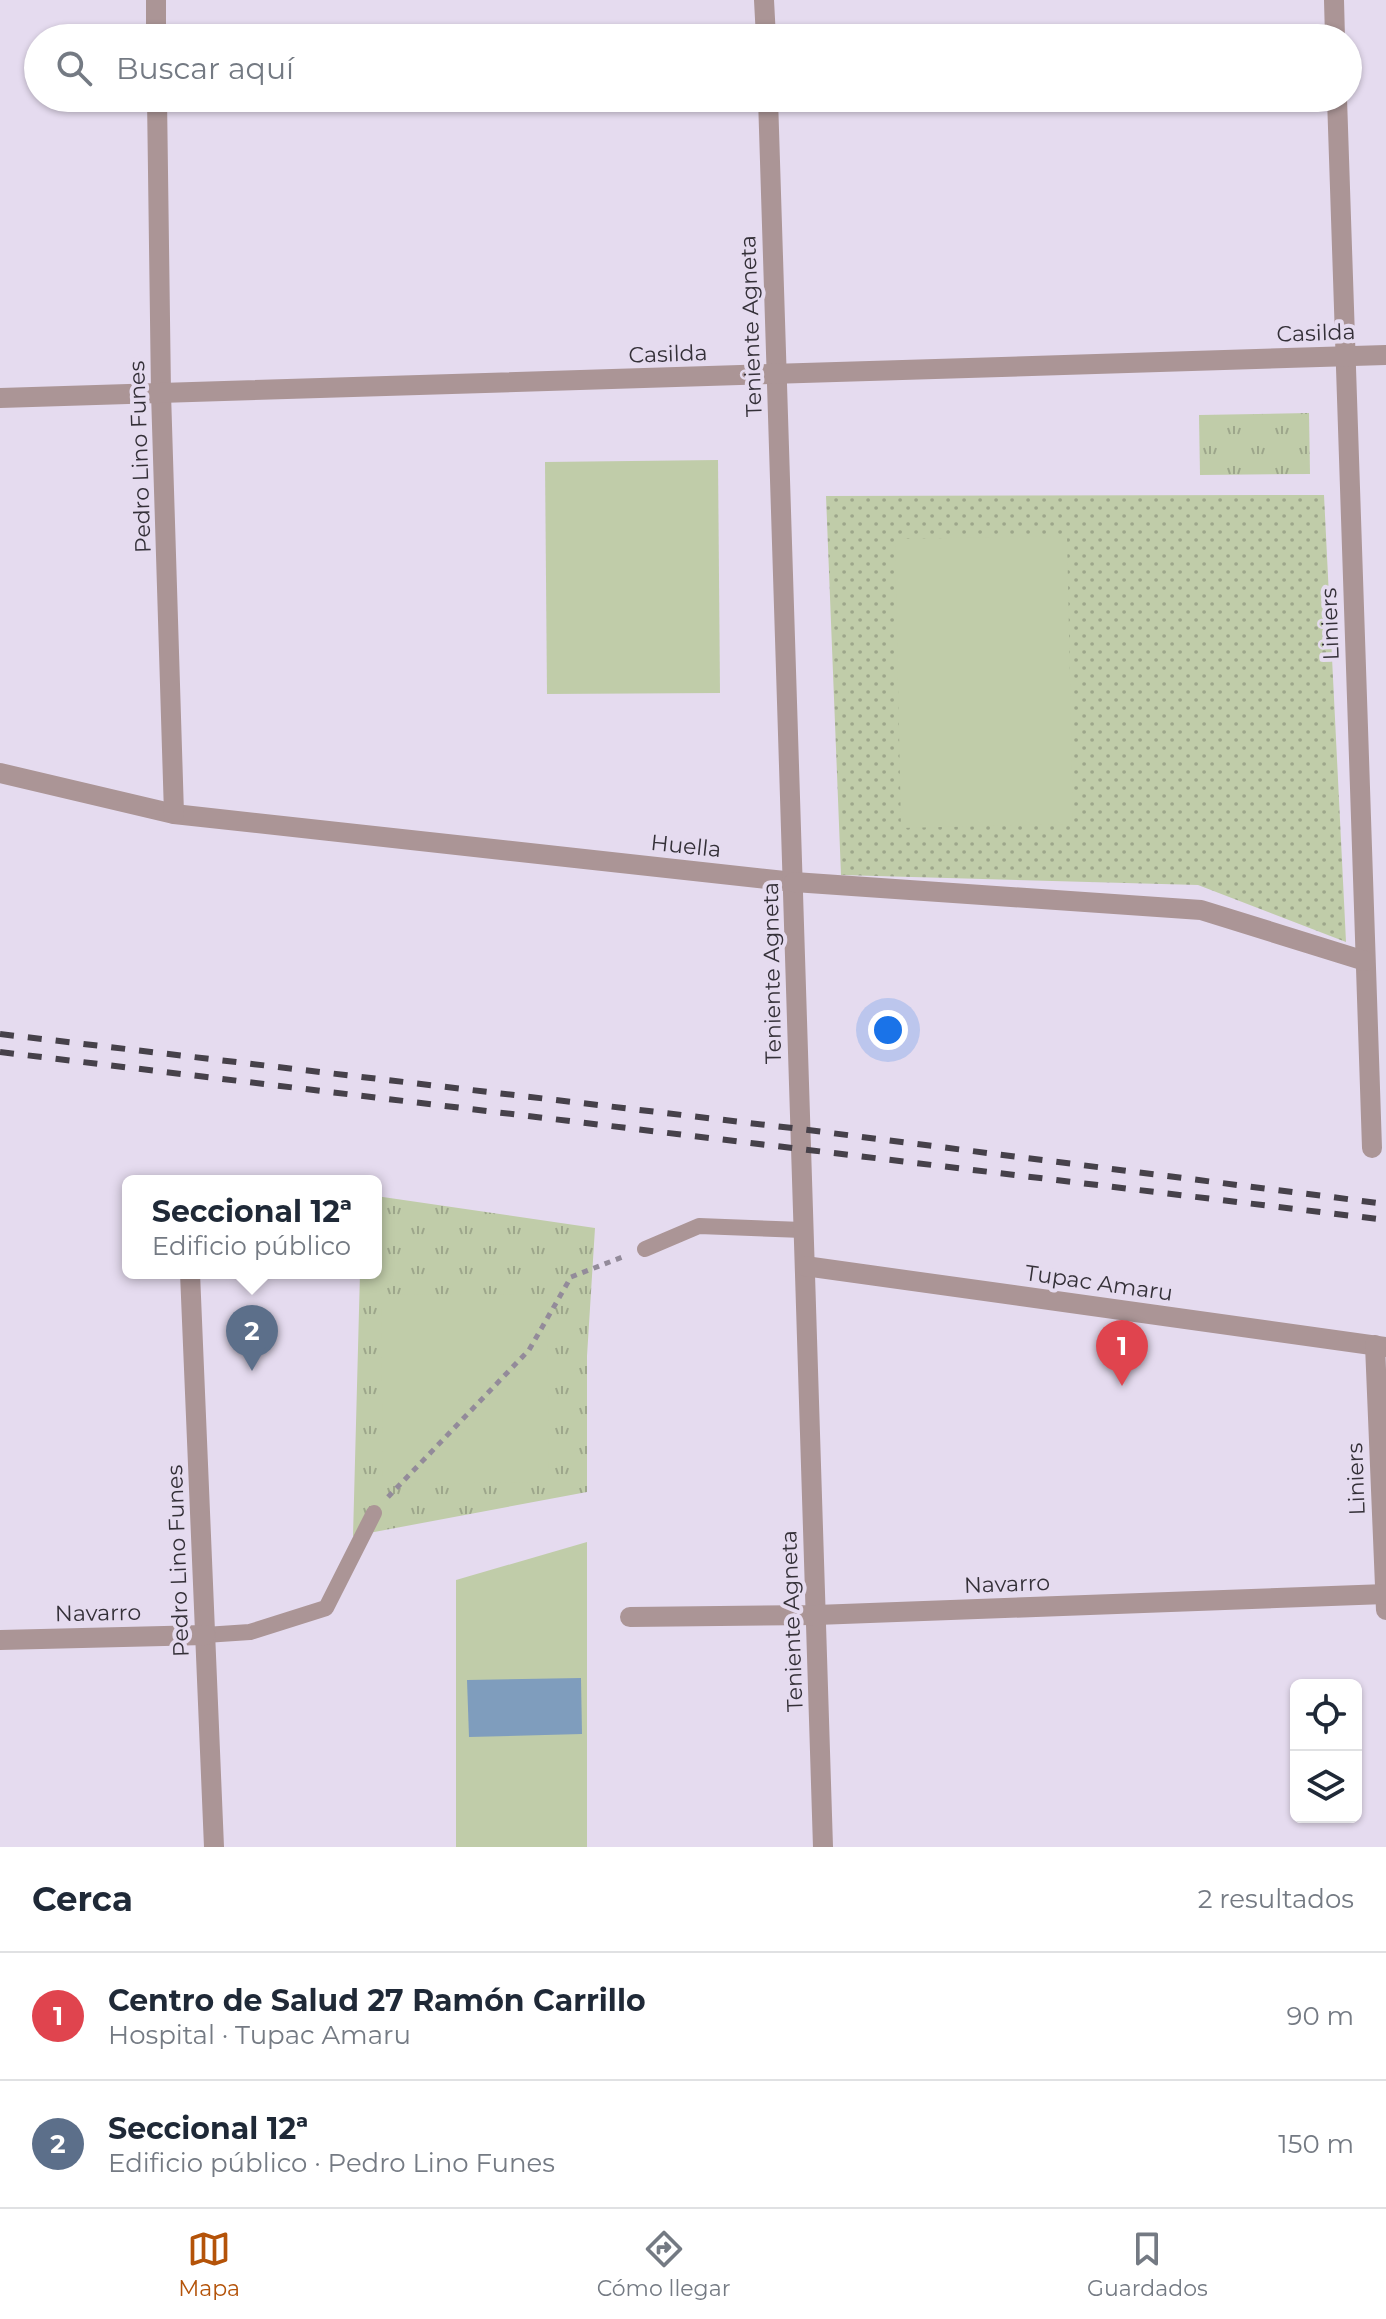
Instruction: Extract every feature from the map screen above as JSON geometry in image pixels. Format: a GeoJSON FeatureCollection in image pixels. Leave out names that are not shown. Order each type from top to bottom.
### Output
{"type":"FeatureCollection","features":[{"type":"Feature","properties":{"kind":"street"},"geometry":{"type":"LineString","coordinates":[[156,0],[156,24]]}},
{"type":"Feature","properties":{"kind":"street"},"geometry":{"type":"LineString","coordinates":[[764,0],[765,24]]}},
{"type":"Feature","properties":{"kind":"street"},"geometry":{"type":"LineString","coordinates":[[1334,0],[1335,24]]}},
{"type":"Feature","properties":{"kind":"street","name":"Pedro Lino Funes"},"geometry":{"type":"LineString","coordinates":[[157,112],[161,393],[174,814]]}},
{"type":"Feature","properties":{"kind":"street","name":"Teniente Agneta"},"geometry":{"type":"LineString","coordinates":[[768,112],[823,1847]]}},
{"type":"Feature","properties":{"kind":"street","name":"Liniers"},"geometry":{"type":"LineString","coordinates":[[1337,112],[1372,1148]]}},
{"type":"Feature","properties":{"kind":"street","name":"Casilda"},"geometry":{"type":"LineString","coordinates":[[0,398],[1386,355]]}},
{"type":"Feature","properties":{"kind":"street","name":"Huella"},"geometry":{"type":"LineString","coordinates":[[0,773],[174,814],[794,882],[1201,910],[1365,961]]}},
{"type":"Feature","properties":{"kind":"street","name":"Tupac Amaru"},"geometry":{"type":"LineString","coordinates":[[805,1266],[1380,1346]]}},
{"type":"Feature","properties":{"kind":"street","name":"Pedro Lino Funes"},"geometry":{"type":"LineString","coordinates":[[190,1279],[214,1847]]}},
{"type":"Feature","properties":{"kind":"street","name":"Liniers"},"geometry":{"type":"LineString","coordinates":[[1380,1346],[1386,1610]]}},
{"type":"Feature","properties":{"kind":"street","name":"Navarro"},"geometry":{"type":"LineString","coordinates":[[630,1617],[816,1615],[1386,1594]]}},
{"type":"Feature","properties":{"kind":"street","name":"Navarro"},"geometry":{"type":"LineString","coordinates":[[0,1640],[205,1635]]}},
{"type":"Feature","properties":{"kind":"lane"},"geometry":{"type":"LineString","coordinates":[[645,1249],[699,1226],[803,1230]]}},
{"type":"Feature","properties":{"kind":"lane","name":"Navarro"},"geometry":{"type":"LineString","coordinates":[[205,1635],[250,1632],[326,1608],[374,1513]]}},
{"type":"Feature","properties":{"kind":"path"},"geometry":{"type":"LineString","coordinates":[[374,1513],[529,1350],[571,1277],[645,1249]]}},
{"type":"Feature","properties":{"kind":"green space"},"geometry":{"type":"Polygon","coordinates":[[[1309,413],[1310,474],[1200,475],[1199,415],[1309,413]]]}},
{"type":"Feature","properties":{"kind":"green space"},"geometry":{"type":"Polygon","coordinates":[[[718,460],[720,693],[547,694],[545,462],[718,460]]]}},
{"type":"Feature","properties":{"kind":"green space"},"geometry":{"type":"Polygon","coordinates":[[[1324,495],[1346,942],[1198,885],[841,875],[826,496],[1324,495]]]}},
{"type":"Feature","properties":{"kind":"green space"},"geometry":{"type":"Polygon","coordinates":[[[1067,536],[1073,824],[901,828],[895,539],[1067,536]]]}},
{"type":"Feature","properties":{"kind":"green space"},"geometry":{"type":"Polygon","coordinates":[[[382,1197],[595,1228],[587,1356],[587,1492],[353,1536],[360,1279],[382,1279],[382,1197]]]}},
{"type":"Feature","properties":{"kind":"green space"},"geometry":{"type":"Polygon","coordinates":[[[547,1294],[549,1482],[383,1484],[381,1295],[547,1294]]]}},
{"type":"Feature","properties":{"kind":"green space"},"geometry":{"type":"Polygon","coordinates":[[[587,1542],[587,1847],[456,1847],[456,1580],[587,1542]]]}},
{"type":"Feature","properties":{"kind":"water"},"geometry":{"type":"Polygon","coordinates":[[[581,1678],[582,1734],[469,1737],[467,1680],[581,1678]]]}},
{"type":"Feature","properties":{"kind":"railway"},"geometry":{"type":"LineString","coordinates":[[0,1034],[800,1129],[1386,1204]]}},
{"type":"Feature","properties":{"kind":"railway"},"geometry":{"type":"LineString","coordinates":[[0,1052],[1386,1220]]}},
{"type":"Feature","properties":{"kind":"place","name":"Seccional 12ª"},"geometry":{"type":"Point","coordinates":[252,1371]}},
{"type":"Feature","properties":{"kind":"place","name":"Centro de Salud 27 Ramón Carrillo"},"geometry":{"type":"Point","coordinates":[1122,1386]}}]}
